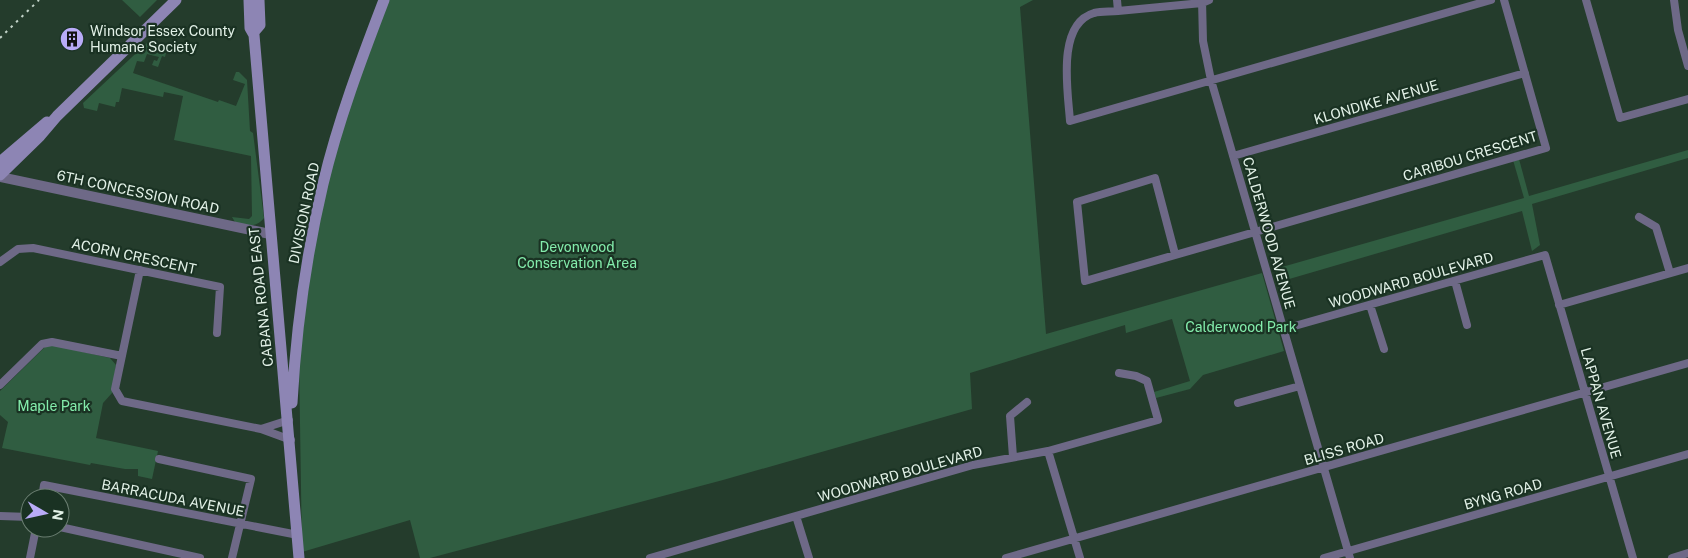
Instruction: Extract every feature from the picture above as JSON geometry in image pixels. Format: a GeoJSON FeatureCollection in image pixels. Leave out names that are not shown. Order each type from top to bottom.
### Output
{"type":"FeatureCollection","features":[{"type":"Feature","properties":{"kind":"main road"},"geometry":{"type":"LineString","coordinates":[[0,176],[57,116],[176,0]]}},
{"type":"Feature","properties":{"kind":"main road","name":"CABANA ROAD EAST"},"geometry":{"type":"LineString","coordinates":[[249,0],[250,28],[254,32],[270,234],[289,420],[299,558]]}},
{"type":"Feature","properties":{"kind":"main road","name":"CABANA ROAD EAST"},"geometry":{"type":"LineString","coordinates":[[254,32],[260,25],[259,0]]}},
{"type":"Feature","properties":{"kind":"main road","name":"DIVISION ROAD"},"geometry":{"type":"LineString","coordinates":[[290,440],[299,320],[319,202],[356,74],[384,0]]}},
{"type":"Feature","properties":{"kind":"main road"},"geometry":{"type":"LineString","coordinates":[[0,162],[35,130],[57,116]]}},
{"type":"Feature","properties":{"kind":"street"},"geometry":{"type":"LineString","coordinates":[[1118,0],[1118,11]]}},
{"type":"Feature","properties":{"kind":"street"},"geometry":{"type":"LineString","coordinates":[[1204,1],[1093,14],[1080,23],[1072,36],[1066,61],[1070,121],[1491,0]]}},
{"type":"Feature","properties":{"kind":"street","name":"CARIBOU CRESCENT"},"geometry":{"type":"LineString","coordinates":[[1255,231],[1546,148],[1504,0]]}},
{"type":"Feature","properties":{"kind":"street"},"geometry":{"type":"LineString","coordinates":[[1586,0],[1620,118],[1688,99]]}},
{"type":"Feature","properties":{"kind":"street"},"geometry":{"type":"LineString","coordinates":[[1674,0],[1678,30],[1688,66]]}},
{"type":"Feature","properties":{"kind":"street","name":"CALDERWOOD AVENUE"},"geometry":{"type":"LineString","coordinates":[[1204,1],[1203,41],[1211,80],[1349,555]]}},
{"type":"Feature","properties":{"kind":"street","name":"KLONDIKE AVENUE"},"geometry":{"type":"LineString","coordinates":[[1234,156],[1525,72]]}},
{"type":"Feature","properties":{"kind":"street","name":"6TH CONCESSION ROAD"},"geometry":{"type":"LineString","coordinates":[[0,176],[270,234]]}},
{"type":"Feature","properties":{"kind":"street"},"geometry":{"type":"LineString","coordinates":[[1175,254],[1155,178],[1077,202],[1085,281],[1255,231]]}},
{"type":"Feature","properties":{"kind":"street"},"geometry":{"type":"LineString","coordinates":[[1639,217],[1656,227],[1670,273]]}},
{"type":"Feature","properties":{"kind":"street","name":"ACORN CRESCENT"},"geometry":{"type":"LineString","coordinates":[[0,262],[18,249],[33,248],[220,287],[217,333]]}},
{"type":"Feature","properties":{"kind":"street","name":"WOODWARD BOULEVARD"},"geometry":{"type":"LineString","coordinates":[[1284,330],[1545,255]]}},
{"type":"Feature","properties":{"kind":"street","name":"LAPPAN AVENUE"},"geometry":{"type":"LineString","coordinates":[[1545,255],[1633,558]]}},
{"type":"Feature","properties":{"kind":"street"},"geometry":{"type":"LineString","coordinates":[[1559,305],[1688,268]]}},
{"type":"Feature","properties":{"kind":"street"},"geometry":{"type":"LineString","coordinates":[[140,270],[115,389],[122,401],[261,429],[290,440]]}},
{"type":"Feature","properties":{"kind":"street"},"geometry":{"type":"LineString","coordinates":[[1454,281],[1467,325]]}},
{"type":"Feature","properties":{"kind":"street"},"geometry":{"type":"LineString","coordinates":[[1370,305],[1384,349]]}},
{"type":"Feature","properties":{"kind":"street"},"geometry":{"type":"LineString","coordinates":[[0,385],[42,344],[52,342],[122,356]]}},
{"type":"Feature","properties":{"kind":"street","name":"BLISS ROAD"},"geometry":{"type":"LineString","coordinates":[[1006,558],[1688,363]]}},
{"type":"Feature","properties":{"kind":"street","name":"WOODWARD BOULEVARD"},"geometry":{"type":"LineString","coordinates":[[650,558],[973,465],[1048,451],[1158,420],[1147,381],[1136,376],[1119,373]]}},
{"type":"Feature","properties":{"kind":"street"},"geometry":{"type":"LineString","coordinates":[[1238,403],[1300,386]]}},
{"type":"Feature","properties":{"kind":"street"},"geometry":{"type":"LineString","coordinates":[[1013,457],[1010,416],[1027,402]]}},
{"type":"Feature","properties":{"kind":"street"},"geometry":{"type":"LineString","coordinates":[[261,429],[289,420]]}},
{"type":"Feature","properties":{"kind":"street"},"geometry":{"type":"LineString","coordinates":[[1048,451],[1080,558]]}},
{"type":"Feature","properties":{"kind":"street","name":"BYNG ROAD"},"geometry":{"type":"LineString","coordinates":[[1324,558],[1349,555],[1688,454]]}},
{"type":"Feature","properties":{"kind":"street"},"geometry":{"type":"LineString","coordinates":[[159,459],[252,478],[232,558]]}},
{"type":"Feature","properties":{"kind":"street","name":"BARRACUDA AVENUE"},"geometry":{"type":"LineString","coordinates":[[44,488],[44,485],[59,488]]}},
{"type":"Feature","properties":{"kind":"street","name":"BARRACUDA AVENUE"},"geometry":{"type":"LineString","coordinates":[[70,490],[298,535]]}},
{"type":"Feature","properties":{"kind":"street"},"geometry":{"type":"LineString","coordinates":[[0,516],[20,517]]}},
{"type":"Feature","properties":{"kind":"street"},"geometry":{"type":"LineString","coordinates":[[796,516],[809,558]]}},
{"type":"Feature","properties":{"kind":"street"},"geometry":{"type":"LineString","coordinates":[[70,529],[200,558]]}},
{"type":"Feature","properties":{"kind":"street"},"geometry":{"type":"LineString","coordinates":[[30,558],[34,538]]}},
{"type":"Feature","properties":{"kind":"street"},"geometry":{"type":"LineString","coordinates":[[1672,558],[1688,554]]}},
{"type":"Feature","properties":{"kind":"green space"},"geometry":{"type":"Polygon","coordinates":[[[122,0],[157,0],[140,17],[122,0]]]}},
{"type":"Feature","properties":{"kind":"green space","name":"Devonwood Conservation Area"},"geometry":{"type":"Polygon","coordinates":[[[388,0],[1033,0],[1020,7],[1046,334],[1262,273],[1284,351],[1203,375],[1190,389],[1156,398],[1154,392],[1190,381],[1172,319],[1126,333],[1125,325],[970,373],[972,409],[723,480],[430,558],[420,558],[410,520],[302,552],[299,359],[315,236],[334,158],[358,80],[388,0]]]}},
{"type":"Feature","properties":{"kind":"green space"},"geometry":{"type":"Polygon","coordinates":[[[148,42],[163,47],[161,52],[166,53],[165,57],[162,56],[158,67],[152,65],[154,60],[157,61],[159,57],[147,54],[144,62],[137,61],[133,73],[218,102],[219,100],[236,106],[245,84],[233,80],[236,72],[239,72],[247,80],[250,131],[253,133],[264,218],[257,224],[251,225],[235,222],[232,217],[249,219],[252,216],[251,156],[174,140],[183,96],[164,92],[163,97],[122,88],[119,102],[116,102],[115,107],[99,103],[97,111],[84,108],[83,103],[148,42]]]}},
{"type":"Feature","properties":{"kind":"green space"},"geometry":{"type":"Polygon","coordinates":[[[1688,150],[1688,158],[1532,204],[1540,245],[1532,251],[1522,211],[1279,282],[1275,269],[1524,198],[1513,160],[1519,159],[1529,196],[1688,150]]]}},
{"type":"Feature","properties":{"kind":"green space","name":"Maple Park"},"geometry":{"type":"Polygon","coordinates":[[[52,345],[110,358],[116,365],[112,393],[103,403],[96,438],[158,451],[152,479],[138,476],[138,469],[125,469],[91,463],[90,465],[2,448],[8,422],[0,415],[0,391],[45,347],[52,345]]]}},
{"type":"Feature","properties":{"kind":"railway"},"geometry":{"type":"LineString","coordinates":[[0,38],[39,0]]}},
{"type":"Feature","properties":{"kind":"place","name":"Windsor Essex County Humane Society"},"geometry":{"type":"Point","coordinates":[72,39]}},
{"type":"Feature","properties":{"kind":"park label","name":"Calderwood Park"},"geometry":{"type":"Point","coordinates":[1241,327]}}]}
